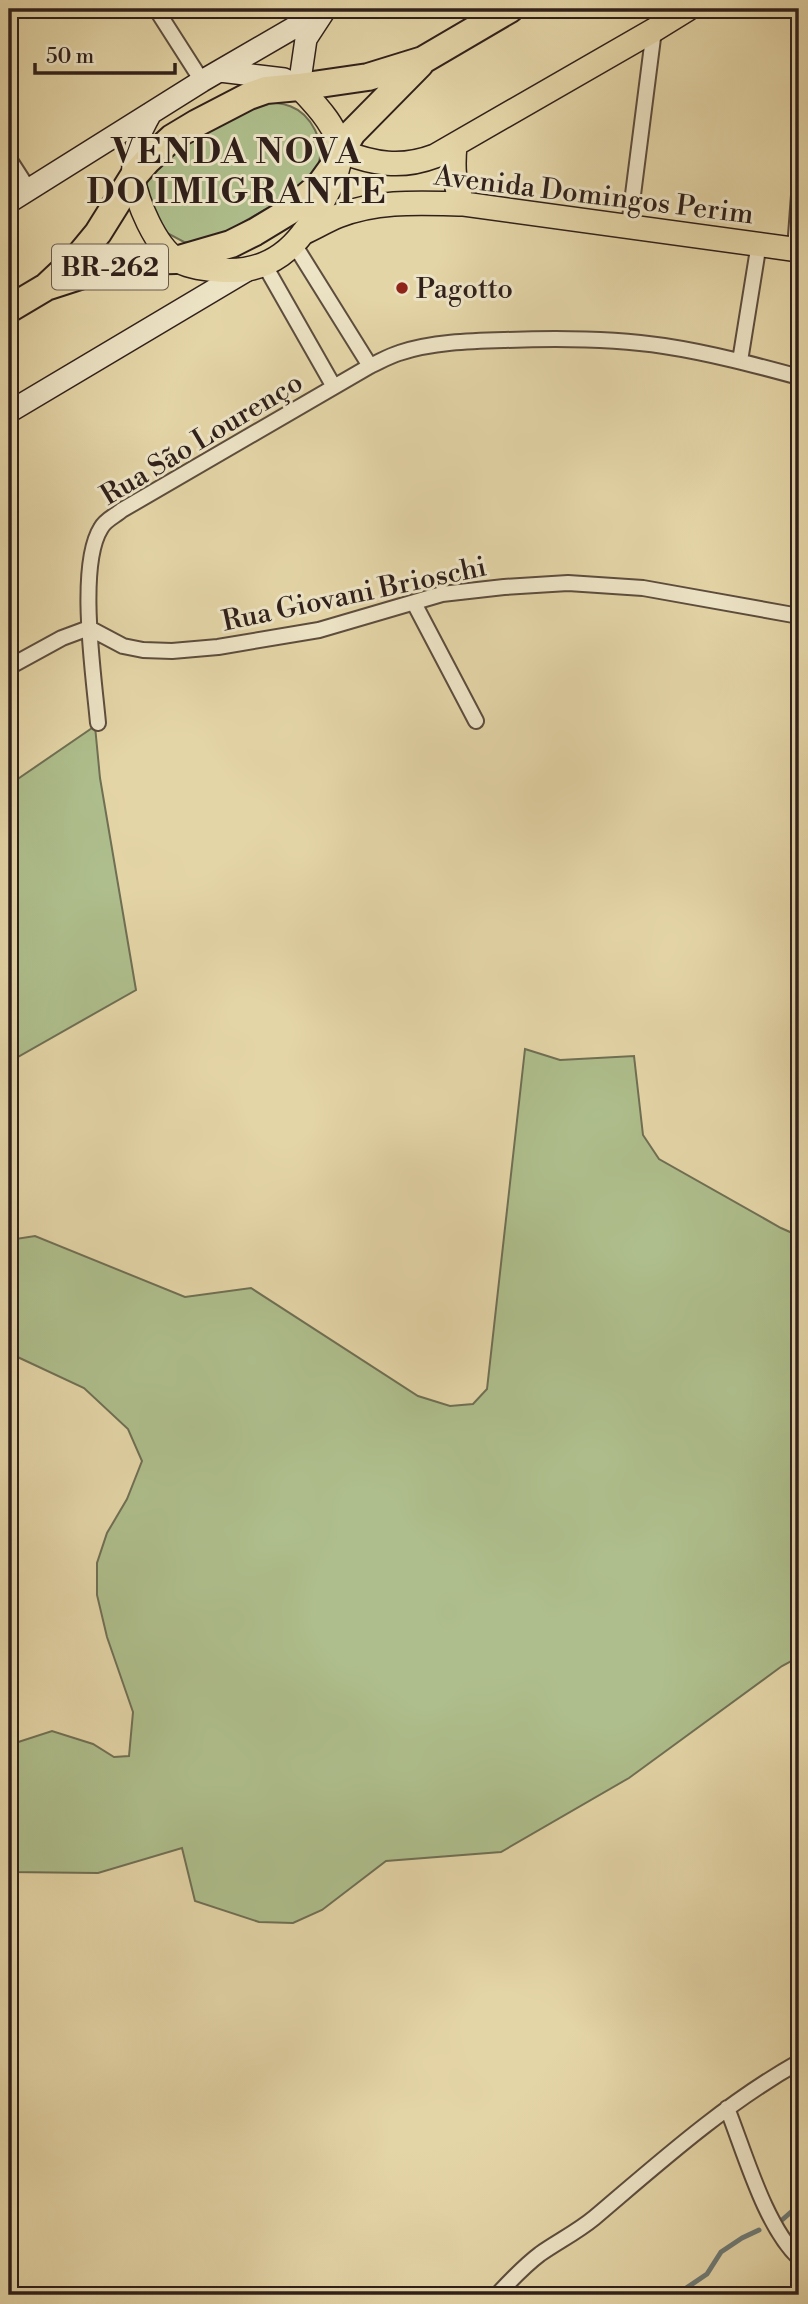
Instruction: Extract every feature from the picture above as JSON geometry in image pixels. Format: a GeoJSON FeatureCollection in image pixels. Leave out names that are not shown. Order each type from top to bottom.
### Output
{"type":"FeatureCollection","features":[{"type":"Feature","properties":{"kind":"highway","name":"BR-262"},"geometry":{"type":"LineString","coordinates":[[9,309],[46,287],[79,256],[98,233],[133,177],[172,138],[197,123],[248,96],[266,90],[368,76],[423,60],[510,9]]}},
{"type":"Feature","properties":{"kind":"highway","name":"BR-262"},"geometry":{"type":"LineString","coordinates":[[46,287],[122,264],[176,260],[231,244],[255,232],[306,199],[343,159],[358,126],[423,60]]}},
{"type":"Feature","properties":{"kind":"main road"},"geometry":{"type":"LineString","coordinates":[[343,159],[408,164],[435,156],[688,9]]}},
{"type":"Feature","properties":{"kind":"main road"},"geometry":{"type":"LineString","coordinates":[[298,239],[330,187],[343,159],[330,122],[299,87]]}},
{"type":"Feature","properties":{"kind":"main road"},"geometry":{"type":"LineString","coordinates":[[456,145],[454,176],[464,204]]}},
{"type":"Feature","properties":{"kind":"main road"},"geometry":{"type":"LineString","coordinates":[[133,177],[135,190],[151,229],[176,260],[212,270],[255,268]]}},
{"type":"Feature","properties":{"kind":"main road","name":"Avenida Domingos Perim"},"geometry":{"type":"LineString","coordinates":[[255,268],[337,216],[365,208],[401,203],[464,204],[797,249]]}},
{"type":"Feature","properties":{"kind":"street"},"geometry":{"type":"LineString","coordinates":[[156,9],[211,76],[284,79],[299,87],[306,39],[326,9]]}},
{"type":"Feature","properties":{"kind":"street"},"geometry":{"type":"LineString","coordinates":[[9,202],[152,111],[326,9]]}},
{"type":"Feature","properties":{"kind":"street"},"geometry":{"type":"LineString","coordinates":[[629,226],[654,30]]}},
{"type":"Feature","properties":{"kind":"street"},"geometry":{"type":"LineString","coordinates":[[133,177],[135,148],[152,111]]}},
{"type":"Feature","properties":{"kind":"street"},"geometry":{"type":"LineString","coordinates":[[9,159],[29,190]]}},
{"type":"Feature","properties":{"kind":"street"},"geometry":{"type":"LineString","coordinates":[[797,249],[799,195]]}},
{"type":"Feature","properties":{"kind":"street"},"geometry":{"type":"LineString","coordinates":[[298,239],[370,366]]}},
{"type":"Feature","properties":{"kind":"street"},"geometry":{"type":"LineString","coordinates":[[740,361],[759,243]]}},
{"type":"Feature","properties":{"kind":"street"},"geometry":{"type":"LineString","coordinates":[[9,412],[255,268]]}},
{"type":"Feature","properties":{"kind":"street","name":"Rua São Lourenço"},"geometry":{"type":"LineString","coordinates":[[98,723],[89,628],[91,563],[95,538],[103,524],[122,510],[334,387],[255,268]]}},
{"type":"Feature","properties":{"kind":"street"},"geometry":{"type":"LineString","coordinates":[[334,387],[398,353],[473,341],[531,339],[662,345],[740,361],[799,377]]}},
{"type":"Feature","properties":{"kind":"street","name":"Rua Giovani Brioschi"},"geometry":{"type":"LineString","coordinates":[[89,628],[123,646],[172,651],[281,637],[332,626],[442,594],[536,585],[597,584],[694,596],[799,616]]}},
{"type":"Feature","properties":{"kind":"street"},"geometry":{"type":"LineString","coordinates":[[414,603],[476,721]]}},
{"type":"Feature","properties":{"kind":"street"},"geometry":{"type":"LineString","coordinates":[[9,667],[62,638],[89,628]]}},
{"type":"Feature","properties":{"kind":"street"},"geometry":{"type":"LineString","coordinates":[[497,2295],[539,2255],[592,2220],[727,2108],[799,2062]]}},
{"type":"Feature","properties":{"kind":"street"},"geometry":{"type":"LineString","coordinates":[[727,2108],[779,2236],[799,2259]]}},
{"type":"Feature","properties":{"kind":"street"},"geometry":{"type":"LineString","coordinates":[[402,2295],[430,2295]]}},
{"type":"Feature","properties":{"kind":"green space"},"geometry":{"type":"Polygon","coordinates":[[[256,102],[290,106],[310,121],[318,136],[320,149],[319,163],[314,175],[307,185],[294,194],[203,245],[184,242],[167,233],[152,211],[144,188],[151,165],[256,102]]]}},
{"type":"Feature","properties":{"kind":"green space"},"geometry":{"type":"Polygon","coordinates":[[[95,726],[100,778],[136,990],[9,1062],[9,785],[95,726]]]}},
{"type":"Feature","properties":{"kind":"green space"},"geometry":{"type":"Polygon","coordinates":[[[525,1049],[560,1060],[634,1056],[643,1135],[659,1159],[799,1236],[799,1657],[782,1666],[629,1778],[501,1852],[386,1861],[322,1910],[293,1923],[259,1922],[195,1901],[182,1848],[98,1873],[9,1872],[9,1745],[52,1731],[93,1744],[114,1757],[129,1756],[133,1712],[107,1637],[97,1595],[97,1563],[107,1533],[127,1499],[142,1461],[128,1429],[84,1388],[9,1353],[9,1240],[35,1236],[185,1297],[251,1288],[418,1396],[450,1406],[473,1404],[487,1389],[525,1049]]]}},
{"type":"Feature","properties":{"kind":"waterway"},"geometry":{"type":"LineString","coordinates":[[782,2220],[799,2205]]}},
{"type":"Feature","properties":{"kind":"waterway"},"geometry":{"type":"LineString","coordinates":[[676,2295],[707,2274],[721,2252],[759,2230]]}},
{"type":"Feature","properties":{"kind":"place","name":"Pagotto"},"geometry":{"type":"Point","coordinates":[402,288]}},
{"type":"Feature","properties":{"kind":"district","name":"VENDA NOVA DO IMIGRANTE"},"geometry":{"type":"Point","coordinates":[237,171]}}]}
